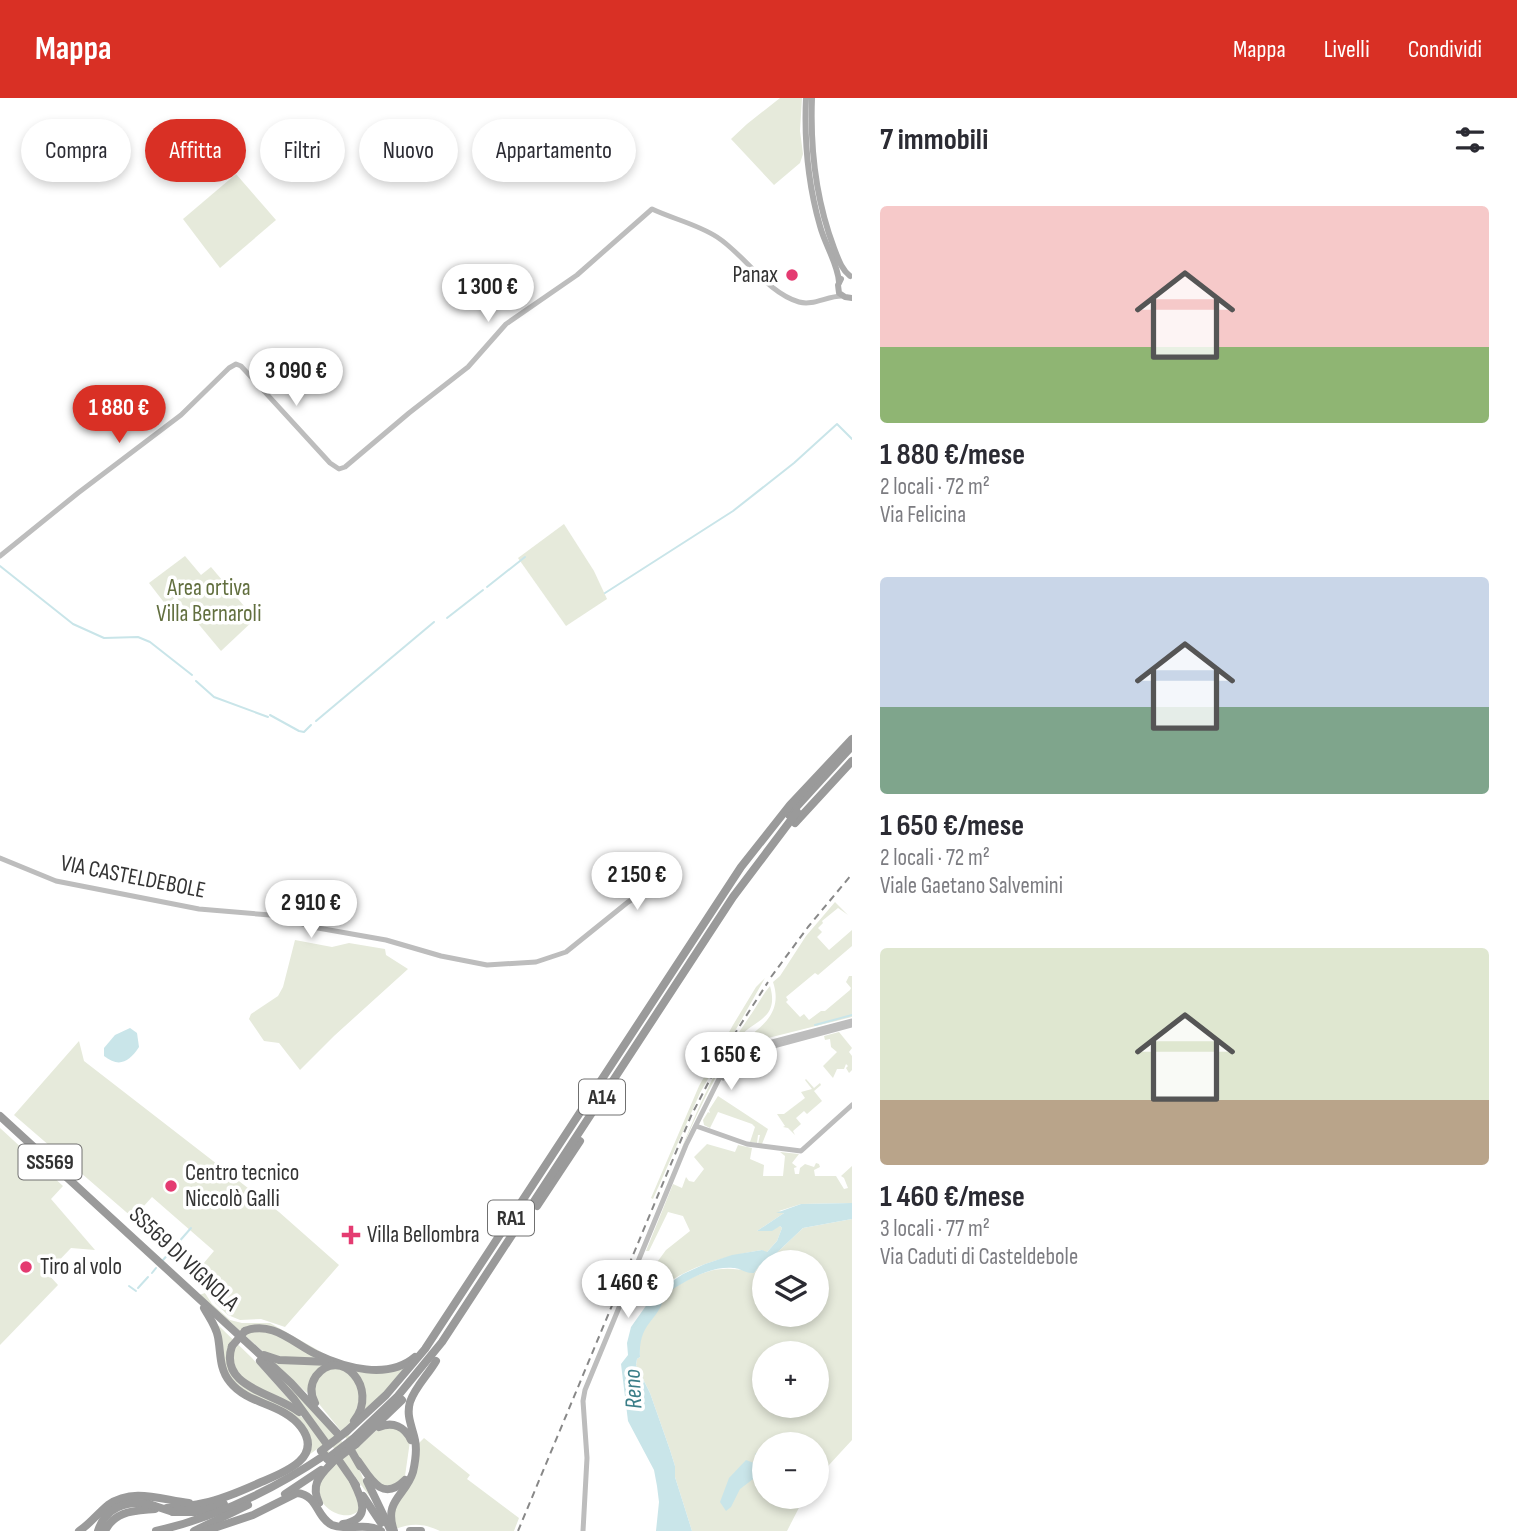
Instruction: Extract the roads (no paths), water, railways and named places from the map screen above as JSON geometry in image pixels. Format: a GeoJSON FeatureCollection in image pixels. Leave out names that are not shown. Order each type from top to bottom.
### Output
{"type":"FeatureCollection","features":[{"type":"Feature","properties":{"kind":"highway","name":"RA1"},"geometry":{"type":"LineString","coordinates":[[209,1530],[269,1507],[330,1457],[403,1376],[444,1322],[735,875],[790,805],[852,738]]}},
{"type":"Feature","properties":{"kind":"highway","name":"A14"},"geometry":{"type":"LineString","coordinates":[[174,1531],[248,1505],[293,1481],[330,1457],[393,1395],[431,1350],[742,875],[784,820],[852,746]]}},
{"type":"Feature","properties":{"kind":"highway","name":"A14"},"geometry":{"type":"LineString","coordinates":[[347,1438],[397,1397],[436,1351],[745,879],[796,813],[852,753]]}},
{"type":"Feature","properties":{"kind":"highway","name":"RA1"},"geometry":{"type":"LineString","coordinates":[[330,1457],[347,1438],[364,1437],[436,1361],[739,898],[780,841],[852,762]]}},
{"type":"Feature","properties":{"kind":"highway","name":"SS569 DI VIGNOLA"},"geometry":{"type":"LineString","coordinates":[[0,1116],[266,1367],[318,1431],[330,1457],[353,1481],[384,1531]]}},
{"type":"Feature","properties":{"kind":"highway","name":"SS569 DI VIGNOLA"},"geometry":{"type":"LineString","coordinates":[[0,1122],[187,1290]]}},
{"type":"Feature","properties":{"kind":"highway"},"geometry":{"type":"LineString","coordinates":[[98,1531],[105,1516],[114,1508],[131,1503],[187,1514],[215,1508],[296,1470],[306,1452],[305,1433],[296,1422],[284,1412],[240,1392],[231,1385],[222,1367],[217,1333],[200,1304]]}},
{"type":"Feature","properties":{"kind":"highway","name":"SS569 DI VIGNOLA"},"geometry":{"type":"LineString","coordinates":[[200,1304],[245,1336],[347,1438],[377,1505],[393,1531]]}},
{"type":"Feature","properties":{"kind":"highway"},"geometry":{"type":"LineString","coordinates":[[318,1431],[289,1405],[239,1379],[230,1364],[232,1346],[259,1327],[270,1329],[316,1354],[373,1370],[402,1365],[415,1358],[444,1322]]}},
{"type":"Feature","properties":{"kind":"highway"},"geometry":{"type":"LineString","coordinates":[[245,1336],[262,1354],[275,1360],[347,1364]]}},
{"type":"Feature","properties":{"kind":"highway"},"geometry":{"type":"LineString","coordinates":[[393,1531],[391,1509],[411,1476],[414,1465],[415,1443],[409,1422],[409,1405],[436,1361]]}},
{"type":"Feature","properties":{"kind":"highway"},"geometry":{"type":"LineString","coordinates":[[327,1419],[313,1399],[312,1383],[325,1369],[344,1368],[359,1380],[364,1396],[359,1414],[347,1438]]}},
{"type":"Feature","properties":{"kind":"highway"},"geometry":{"type":"LineString","coordinates":[[358,1461],[370,1481],[381,1488],[397,1486],[409,1473],[412,1444],[410,1436],[403,1429],[386,1424],[364,1437]]}},
{"type":"Feature","properties":{"kind":"highway"},"geometry":{"type":"LineString","coordinates":[[330,1457],[318,1477],[315,1491],[327,1517],[337,1523],[351,1523],[362,1510],[363,1502],[353,1481]]}},
{"type":"Feature","properties":{"kind":"highway","name":"A14"},"geometry":{"type":"LineString","coordinates":[[156,1531],[186,1524],[233,1506],[271,1488],[296,1470],[330,1457]]}},
{"type":"Feature","properties":{"kind":"highway"},"geometry":{"type":"LineString","coordinates":[[170,1510],[204,1503],[296,1470]]}},
{"type":"Feature","properties":{"kind":"highway"},"geometry":{"type":"LineString","coordinates":[[269,1507],[290,1494],[302,1493],[312,1499],[331,1525],[342,1528],[369,1526],[384,1531]]}},
{"type":"Feature","properties":{"kind":"highway"},"geometry":{"type":"LineString","coordinates":[[79,1531],[112,1502],[127,1496],[204,1503]]}},
{"type":"Feature","properties":{"kind":"highway"},"geometry":{"type":"LineString","coordinates":[[194,1531],[248,1505]]}},
{"type":"Feature","properties":{"kind":"highway"},"geometry":{"type":"LineString","coordinates":[[105,1531],[112,1520],[122,1513],[152,1506]]}},
{"type":"Feature","properties":{"kind":"highway"},"geometry":{"type":"LineString","coordinates":[[410,1531],[421,1531]]}},
{"type":"Feature","properties":{"kind":"main road"},"geometry":{"type":"LineString","coordinates":[[806,98],[806,151],[812,195],[839,284],[848,298]]}},
{"type":"Feature","properties":{"kind":"main road"},"geometry":{"type":"LineString","coordinates":[[812,98],[811,137],[819,197],[832,241],[843,268],[851,277]]}},
{"type":"Feature","properties":{"kind":"main road"},"geometry":{"type":"LineString","coordinates":[[839,284],[844,278],[851,277]]}},
{"type":"Feature","properties":{"kind":"street"},"geometry":{"type":"LineString","coordinates":[[0,556],[181,415],[236,364],[241,366],[337,468],[343,468],[468,366],[506,324],[577,275],[652,209],[698,226],[719,238],[766,281],[790,298],[808,303],[820,299],[848,298]]}},
{"type":"Feature","properties":{"kind":"street"},"geometry":{"type":"LineString","coordinates":[[820,299],[839,284]]}},
{"type":"Feature","properties":{"kind":"street","name":"VIA CASTELDEBOLE"},"geometry":{"type":"LineString","coordinates":[[0,858],[35,874],[65,883],[199,909],[270,915],[487,965],[536,962],[566,952],[628,902],[654,889]]}},
{"type":"Feature","properties":{"kind":"street"},"geometry":{"type":"LineString","coordinates":[[583,1531],[587,1458],[583,1401],[585,1390],[696,1126],[720,1076],[733,1058],[748,1048],[852,1023]]}},
{"type":"Feature","properties":{"kind":"street"},"geometry":{"type":"LineString","coordinates":[[696,1126],[747,1144],[801,1151],[852,1105]]}},
{"type":"Feature","properties":{"kind":"water"},"geometry":{"type":"Polygon","coordinates":[[[130,1028],[137,1033],[139,1047],[123,1062],[109,1060],[104,1056],[104,1048],[115,1035],[130,1028]]]}},
{"type":"Feature","properties":{"kind":"water"},"geometry":{"type":"Polygon","coordinates":[[[852,1203],[852,1219],[803,1228],[780,1250],[769,1250],[777,1241],[782,1228],[780,1226],[772,1231],[757,1231],[784,1213],[776,1213],[801,1204],[852,1203]]]}},
{"type":"Feature","properties":{"kind":"water","name":"Reno"},"geometry":{"type":"Polygon","coordinates":[[[752,1252],[752,1273],[724,1268],[688,1280],[664,1295],[659,1310],[642,1336],[640,1357],[636,1365],[650,1393],[670,1450],[675,1477],[692,1531],[656,1531],[659,1502],[654,1470],[628,1421],[621,1364],[628,1355],[627,1343],[631,1327],[655,1293],[683,1274],[732,1255],[752,1252]]]}},
{"type":"Feature","properties":{"kind":"water"},"geometry":{"type":"Polygon","coordinates":[[[746,1460],[752,1462],[752,1480],[740,1489],[726,1511],[720,1502],[729,1478],[746,1460]]]}},
{"type":"Feature","properties":{"kind":"waterway"},"geometry":{"type":"LineString","coordinates":[[605,593],[733,511],[794,463],[837,424],[852,439]]}},
{"type":"Feature","properties":{"kind":"waterway"},"geometry":{"type":"LineString","coordinates":[[487,587],[525,557]]}},
{"type":"Feature","properties":{"kind":"waterway"},"geometry":{"type":"LineString","coordinates":[[0,566],[73,624],[104,638],[138,637],[150,642],[192,675]]}},
{"type":"Feature","properties":{"kind":"waterway"},"geometry":{"type":"LineString","coordinates":[[447,618],[483,590]]}},
{"type":"Feature","properties":{"kind":"waterway"},"geometry":{"type":"LineString","coordinates":[[316,721],[434,622]]}},
{"type":"Feature","properties":{"kind":"waterway"},"geometry":{"type":"LineString","coordinates":[[196,681],[214,697],[268,717]]}},
{"type":"Feature","properties":{"kind":"waterway"},"geometry":{"type":"LineString","coordinates":[[270,715],[299,731],[304,732],[311,725]]}},
{"type":"Feature","properties":{"kind":"waterway"},"geometry":{"type":"LineString","coordinates":[[815,1025],[852,1015]]}},
{"type":"Feature","properties":{"kind":"waterway"},"geometry":{"type":"LineString","coordinates":[[163,1260],[191,1228]]}},
{"type":"Feature","properties":{"kind":"waterway"},"geometry":{"type":"LineString","coordinates":[[152,1273],[156,1268]]}},
{"type":"Feature","properties":{"kind":"waterway"},"geometry":{"type":"LineString","coordinates":[[138,1288],[148,1277]]}},
{"type":"Feature","properties":{"kind":"waterway"},"geometry":{"type":"LineString","coordinates":[[129,1286],[136,1291]]}},
{"type":"Feature","properties":{"kind":"railway"},"geometry":{"type":"LineString","coordinates":[[771,977],[852,874]]}},
{"type":"Feature","properties":{"kind":"railway"},"geometry":{"type":"LineString","coordinates":[[518,1531],[691,1116],[730,1041],[768,982]]}},
{"type":"Feature","properties":{"kind":"place","name":"Panax"},"geometry":{"type":"Point","coordinates":[792,275]}},
{"type":"Feature","properties":{"kind":"place","name":"Centro tecnico Niccolò Galli"},"geometry":{"type":"Point","coordinates":[171,1186]}},
{"type":"Feature","properties":{"kind":"place","name":"Villa Bellombra"},"geometry":{"type":"Point","coordinates":[351,1235]}},
{"type":"Feature","properties":{"kind":"place","name":"Tiro al volo"},"geometry":{"type":"Point","coordinates":[26,1267]}},
{"type":"Feature","properties":{"kind":"park label","name":"Area ortiva Villa Bernaroli"},"geometry":{"type":"Point","coordinates":[209,601]}}]}
